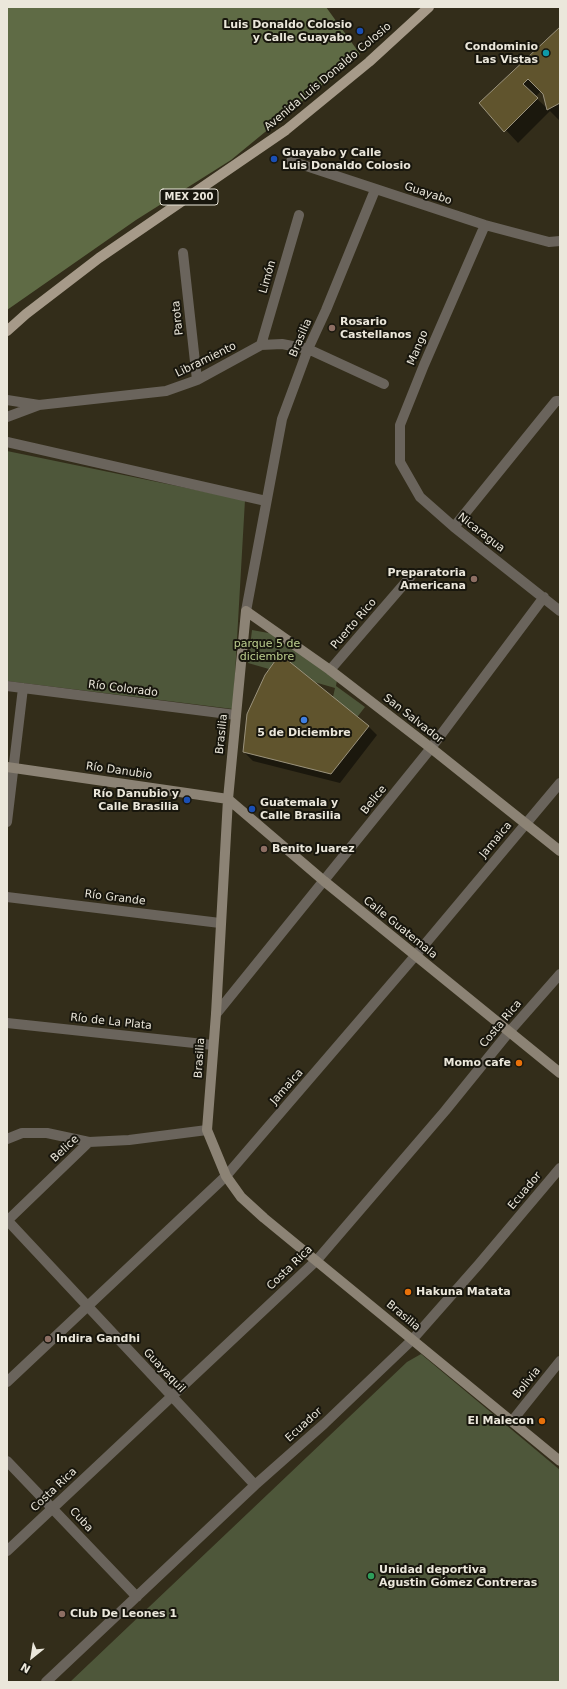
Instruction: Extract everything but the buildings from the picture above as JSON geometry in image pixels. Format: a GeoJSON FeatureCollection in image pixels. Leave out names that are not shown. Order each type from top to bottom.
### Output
{"type":"FeatureCollection","features":[{"type":"Feature","properties":{"kind":"main road","name":"Avenida Luis Donaldo Colosio"},"geometry":{"type":"LineString","coordinates":[[7,331],[26,314],[99,258],[286,130],[369,62],[429,7]]}},
{"type":"Feature","properties":{"kind":"street","name":"Guayabo"},"geometry":{"type":"LineString","coordinates":[[291,160],[375,190],[485,225],[549,242],[560,241]]}},
{"type":"Feature","properties":{"kind":"street","name":"Brasilia"},"geometry":{"type":"LineString","coordinates":[[375,190],[326,310],[308,349],[282,419],[246,611],[228,799],[216,1014],[207,1130],[226,1176],[247,1202],[264,1218],[560,1461]]}},
{"type":"Feature","properties":{"kind":"street","name":"Limón"},"geometry":{"type":"LineString","coordinates":[[261,345],[299,215]]}},
{"type":"Feature","properties":{"kind":"street","name":"Mango"},"geometry":{"type":"LineString","coordinates":[[400,462],[400,425],[424,365],[485,225]]}},
{"type":"Feature","properties":{"kind":"street","name":"Parota"},"geometry":{"type":"LineString","coordinates":[[183,253],[197,380]]}},
{"type":"Feature","properties":{"kind":"street","name":"Libramiento"},"geometry":{"type":"LineString","coordinates":[[7,417],[39,406],[166,391],[197,380],[261,345],[282,344],[308,349],[384,384]]}},
{"type":"Feature","properties":{"kind":"street"},"geometry":{"type":"LineString","coordinates":[[7,400],[39,406]]}},
{"type":"Feature","properties":{"kind":"street"},"geometry":{"type":"LineString","coordinates":[[454,527],[556,401],[560,401]]}},
{"type":"Feature","properties":{"kind":"street"},"geometry":{"type":"LineString","coordinates":[[7,442],[266,501]]}},
{"type":"Feature","properties":{"kind":"street","name":"Nicaragua"},"geometry":{"type":"LineString","coordinates":[[400,462],[420,496],[454,527],[560,611]]}},
{"type":"Feature","properties":{"kind":"street","name":"Puerto Rico"},"geometry":{"type":"LineString","coordinates":[[330,670],[411,576]]}},
{"type":"Feature","properties":{"kind":"street","name":"Belice"},"geometry":{"type":"LineString","coordinates":[[216,1014],[431,748],[544,597]]}},
{"type":"Feature","properties":{"kind":"street","name":"San Salvador"},"geometry":{"type":"LineString","coordinates":[[246,611],[330,670],[560,851]]}},
{"type":"Feature","properties":{"kind":"street","name":"Río Colorado"},"geometry":{"type":"LineString","coordinates":[[7,686],[236,715]]}},
{"type":"Feature","properties":{"kind":"street"},"geometry":{"type":"LineString","coordinates":[[7,822],[10,767],[23,688]]}},
{"type":"Feature","properties":{"kind":"street","name":"Río Danubio"},"geometry":{"type":"LineString","coordinates":[[10,767],[228,799]]}},
{"type":"Feature","properties":{"kind":"street","name":"Jamaica"},"geometry":{"type":"LineString","coordinates":[[7,1382],[226,1176],[415,956],[560,783]]}},
{"type":"Feature","properties":{"kind":"street","name":"Calle Guatemala"},"geometry":{"type":"LineString","coordinates":[[228,799],[324,881],[560,1073]]}},
{"type":"Feature","properties":{"kind":"street","name":"Río Grande"},"geometry":{"type":"LineString","coordinates":[[7,897],[220,923]]}},
{"type":"Feature","properties":{"kind":"street","name":"Costa Rica"},"geometry":{"type":"LineString","coordinates":[[7,1551],[317,1260],[445,1111],[509,1032],[560,974]]}},
{"type":"Feature","properties":{"kind":"street","name":"Río de La Plata"},"geometry":{"type":"LineString","coordinates":[[7,1023],[213,1046]]}},
{"type":"Feature","properties":{"kind":"street","name":"Belice"},"geometry":{"type":"LineString","coordinates":[[7,1221],[89,1142],[129,1140],[207,1130]]}},
{"type":"Feature","properties":{"kind":"street"},"geometry":{"type":"LineString","coordinates":[[7,1139],[22,1133],[47,1133],[89,1142]]}},
{"type":"Feature","properties":{"kind":"street","name":"Ecuador"},"geometry":{"type":"LineString","coordinates":[[46,1682],[255,1485],[324,1424],[412,1340],[479,1264],[560,1168]]}},
{"type":"Feature","properties":{"kind":"street","name":"Guayaquil"},"geometry":{"type":"LineString","coordinates":[[7,1221],[255,1485]]}},
{"type":"Feature","properties":{"kind":"street","name":"Bolivia"},"geometry":{"type":"LineString","coordinates":[[512,1421],[560,1361]]}},
{"type":"Feature","properties":{"kind":"street","name":"Cuba"},"geometry":{"type":"LineString","coordinates":[[7,1461],[137,1597]]}},
{"type":"Feature","properties":{"kind":"green space"},"geometry":{"type":"Polygon","coordinates":[[[7,7],[326,7],[360,54],[231,160],[136,220],[7,310],[7,7]]]}},
{"type":"Feature","properties":{"kind":"green space"},"geometry":{"type":"Polygon","coordinates":[[[7,451],[245,500],[233,709],[7,681],[7,451]]]}},
{"type":"Feature","properties":{"kind":"green space","name":"parque 5 de diciembre"},"geometry":{"type":"Polygon","coordinates":[[[252,630],[274,634],[337,680],[336,686],[365,707],[348,729],[328,719],[335,688],[248,663],[252,630]]]}},
{"type":"Feature","properties":{"kind":"green space","name":"Unidad deportiva Agustin Gómez Contreras"},"geometry":{"type":"Polygon","coordinates":[[[421,1354],[560,1470],[560,1682],[70,1682],[407,1362],[421,1354]]]}},
{"type":"Feature","properties":{"kind":"place","name":"Luis Donaldo Colosio y Calle Guayabo"},"geometry":{"type":"Point","coordinates":[360,31]}},
{"type":"Feature","properties":{"kind":"place","name":"Condominio Las Vistas"},"geometry":{"type":"Point","coordinates":[546,53]}},
{"type":"Feature","properties":{"kind":"place","name":"Guayabo y Calle Luis Donaldo Colosio"},"geometry":{"type":"Point","coordinates":[274,159]}},
{"type":"Feature","properties":{"kind":"place","name":"Rosario Castellanos"},"geometry":{"type":"Point","coordinates":[332,328]}},
{"type":"Feature","properties":{"kind":"place","name":"Preparatoria Americana"},"geometry":{"type":"Point","coordinates":[474,579]}},
{"type":"Feature","properties":{"kind":"place","name":"5 de Diciembre"},"geometry":{"type":"Point","coordinates":[304,720]}},
{"type":"Feature","properties":{"kind":"place","name":"Río Danubio y Calle Brasilia"},"geometry":{"type":"Point","coordinates":[187,800]}},
{"type":"Feature","properties":{"kind":"place","name":"Guatemala y Calle Brasilia"},"geometry":{"type":"Point","coordinates":[252,809]}},
{"type":"Feature","properties":{"kind":"place","name":"Benito Juarez"},"geometry":{"type":"Point","coordinates":[264,849]}},
{"type":"Feature","properties":{"kind":"place","name":"Momo cafe"},"geometry":{"type":"Point","coordinates":[519,1063]}},
{"type":"Feature","properties":{"kind":"place","name":"Hakuna Matata"},"geometry":{"type":"Point","coordinates":[408,1292]}},
{"type":"Feature","properties":{"kind":"place","name":"Indira Gandhi"},"geometry":{"type":"Point","coordinates":[48,1339]}},
{"type":"Feature","properties":{"kind":"place","name":"El Malecon"},"geometry":{"type":"Point","coordinates":[542,1421]}},
{"type":"Feature","properties":{"kind":"place","name":"Unidad deportiva Agustin Gómez Contreras"},"geometry":{"type":"Point","coordinates":[371,1576]}},
{"type":"Feature","properties":{"kind":"place","name":"Club De Leones 1"},"geometry":{"type":"Point","coordinates":[62,1614]}}]}
